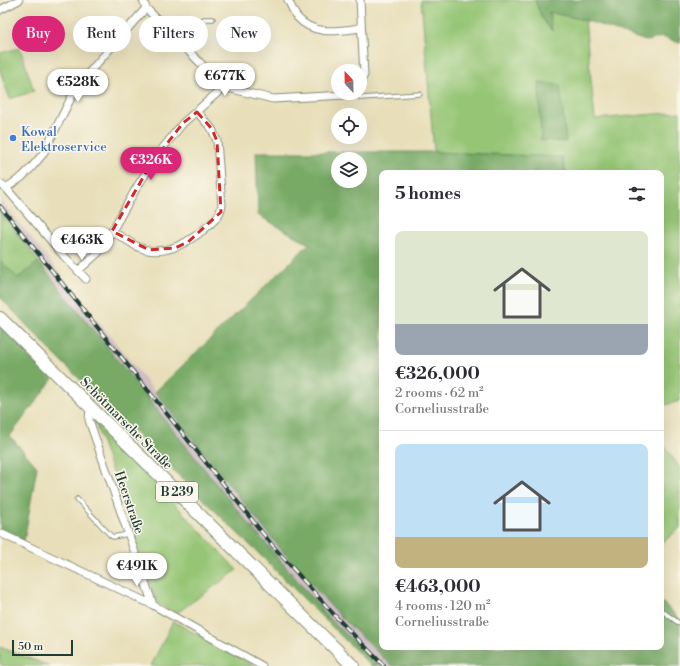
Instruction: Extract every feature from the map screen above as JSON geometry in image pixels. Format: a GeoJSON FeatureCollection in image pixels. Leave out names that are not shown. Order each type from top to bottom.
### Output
{"type":"FeatureCollection","features":[{"type":"Feature","properties":{"kind":"main road","name":"Schötmarsche Straße"},"geometry":{"type":"LineString","coordinates":[[0,318],[353,666]]}},
{"type":"Feature","properties":{"kind":"street"},"geometry":{"type":"LineString","coordinates":[[0,10],[19,0]]}},
{"type":"Feature","properties":{"kind":"street"},"geometry":{"type":"LineString","coordinates":[[143,0],[146,8],[154,16]]}},
{"type":"Feature","properties":{"kind":"street"},"geometry":{"type":"LineString","coordinates":[[288,0],[296,16],[309,27],[326,32],[361,28]]}},
{"type":"Feature","properties":{"kind":"street"},"geometry":{"type":"LineString","coordinates":[[360,0],[363,64]]}},
{"type":"Feature","properties":{"kind":"street"},"geometry":{"type":"LineString","coordinates":[[86,279],[3,186],[22,177],[32,168],[43,154],[77,86],[146,8]]}},
{"type":"Feature","properties":{"kind":"street"},"geometry":{"type":"LineString","coordinates":[[190,52],[224,87],[272,99],[331,96]]}},
{"type":"Feature","properties":{"kind":"street"},"geometry":{"type":"LineString","coordinates":[[78,271],[98,253],[151,164],[183,124],[224,87]]}},
{"type":"Feature","properties":{"kind":"street"},"geometry":{"type":"LineString","coordinates":[[112,231],[137,246],[149,250],[163,250],[175,248],[188,242],[218,217],[221,212],[222,205],[217,141],[212,129],[197,112]]}},
{"type":"Feature","properties":{"kind":"street","name":"Heerstraße"},"geometry":{"type":"LineString","coordinates":[[90,407],[89,420],[153,605]]}},
{"type":"Feature","properties":{"kind":"street"},"geometry":{"type":"LineString","coordinates":[[0,533],[153,605],[262,666]]}},
{"type":"Feature","properties":{"kind":"lane"},"geometry":{"type":"LineString","coordinates":[[208,19],[213,19]]}},
{"type":"Feature","properties":{"kind":"lane"},"geometry":{"type":"LineString","coordinates":[[367,98],[420,94]]}},
{"type":"Feature","properties":{"kind":"lane"},"geometry":{"type":"LineString","coordinates":[[77,499],[110,535],[114,537],[128,534]]}},
{"type":"Feature","properties":{"kind":"lane"},"geometry":{"type":"LineString","coordinates":[[664,612],[680,624]]}},
{"type":"Feature","properties":{"kind":"highlighted area"},"geometry":{"type":"Polygon","coordinates":[[[197,112],[212,129],[217,141],[221,212],[188,242],[175,248],[149,250],[112,231],[151,164],[183,123],[197,112]]]}},
{"type":"Feature","properties":{"kind":"shaded area"},"geometry":{"type":"Polygon","coordinates":[[[0,199],[288,558],[338,614],[392,666],[379,666],[330,619],[234,506],[0,211],[0,199]]]}},
{"type":"Feature","properties":{"kind":"green space"},"geometry":{"type":"Polygon","coordinates":[[[421,0],[535,0],[542,18],[551,30],[549,12],[585,20],[595,119],[680,112],[680,401],[664,405],[664,170],[565,170],[561,157],[434,152],[421,0]]]}},
{"type":"Feature","properties":{"kind":"green space"},"geometry":{"type":"Polygon","coordinates":[[[535,0],[680,0],[680,43],[662,37],[646,41],[585,20],[549,12],[552,31],[542,18],[535,0]]]}},
{"type":"Feature","properties":{"kind":"green space"},"geometry":{"type":"Polygon","coordinates":[[[12,50],[12,52],[21,52],[34,91],[10,99],[0,71],[0,53],[12,50]]]}},
{"type":"Feature","properties":{"kind":"green space"},"geometry":{"type":"Polygon","coordinates":[[[539,83],[560,85],[566,142],[541,140],[539,83]]]}},
{"type":"Feature","properties":{"kind":"green space"},"geometry":{"type":"Polygon","coordinates":[[[256,152],[331,152],[331,188],[367,188],[367,152],[434,152],[562,157],[565,170],[379,170],[379,650],[664,650],[664,604],[680,619],[680,666],[392,666],[338,614],[288,558],[155,392],[309,244],[258,215],[256,152]]]}},
{"type":"Feature","properties":{"kind":"green space"},"geometry":{"type":"Polygon","coordinates":[[[0,211],[39,262],[18,278],[0,260],[0,211]]]}},
{"type":"Feature","properties":{"kind":"green space"},"geometry":{"type":"Polygon","coordinates":[[[0,260],[18,278],[39,262],[234,506],[330,619],[379,666],[371,666],[257,552],[57,357],[0,297],[0,260]]]}},
{"type":"Feature","properties":{"kind":"green space"},"geometry":{"type":"Polygon","coordinates":[[[0,324],[54,377],[10,436],[37,467],[24,541],[0,529],[0,324]]]}},
{"type":"Feature","properties":{"kind":"green space"},"geometry":{"type":"Polygon","coordinates":[[[94,419],[237,570],[174,615],[156,601],[94,419]]]}},
{"type":"Feature","properties":{"kind":"green space"},"geometry":{"type":"Polygon","coordinates":[[[664,445],[680,468],[680,528],[664,541],[664,445]]]}},
{"type":"Feature","properties":{"kind":"green space"},"geometry":{"type":"Polygon","coordinates":[[[173,621],[254,666],[151,666],[173,621]]]}},
{"type":"Feature","properties":{"kind":"green space"},"geometry":{"type":"Polygon","coordinates":[[[0,647],[49,666],[3,666],[0,664],[0,647]]]}},
{"type":"Feature","properties":{"kind":"railway"},"geometry":{"type":"LineString","coordinates":[[0,206],[273,546],[337,618],[384,666]]}},
{"type":"Feature","properties":{"kind":"place","name":"Kowal Elektroservice"},"geometry":{"type":"Point","coordinates":[13,138]}}]}
